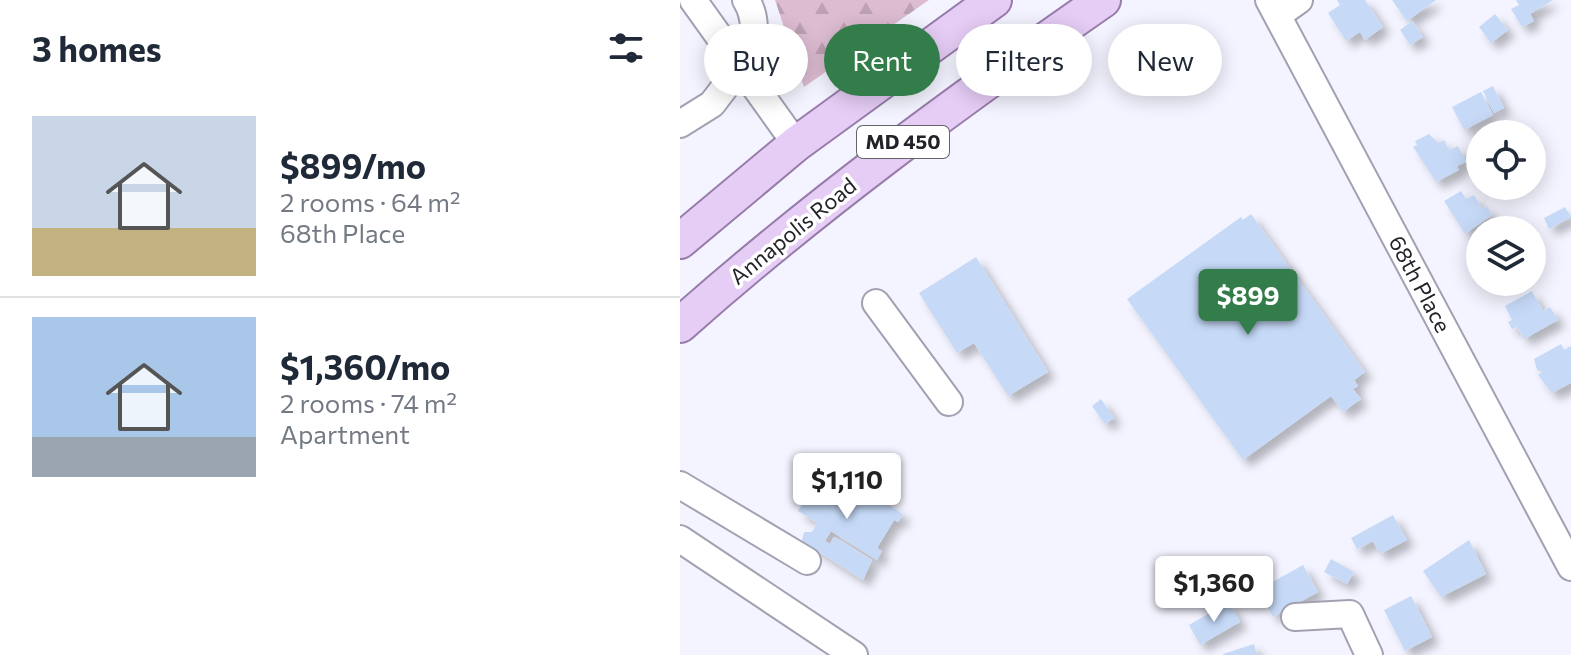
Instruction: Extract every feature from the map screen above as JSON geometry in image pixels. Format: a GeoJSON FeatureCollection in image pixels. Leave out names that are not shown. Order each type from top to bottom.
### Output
{"type":"FeatureCollection","features":[{"type":"Feature","properties":{"kind":"main road","name":"MD 450"},"geometry":{"type":"LineString","coordinates":[[680,241],[796,144],[994,0]]}},
{"type":"Feature","properties":{"kind":"main road","name":"Annapolis Road"},"geometry":{"type":"LineString","coordinates":[[680,325],[745,269],[943,111],[1103,0]]}},
{"type":"Feature","properties":{"kind":"street"},"geometry":{"type":"LineString","coordinates":[[693,0],[710,24]]}},
{"type":"Feature","properties":{"kind":"street"},"geometry":{"type":"LineString","coordinates":[[746,0],[754,13],[754,24]]}},
{"type":"Feature","properties":{"kind":"street","name":"68th Place"},"geometry":{"type":"LineString","coordinates":[[1282,5],[1571,567]]}},
{"type":"Feature","properties":{"kind":"street"},"geometry":{"type":"LineString","coordinates":[[680,124],[719,96]]}},
{"type":"Feature","properties":{"kind":"street"},"geometry":{"type":"LineString","coordinates":[[762,96],[796,144]]}},
{"type":"Feature","properties":{"kind":"street"},"geometry":{"type":"LineString","coordinates":[[876,303],[949,402]]}},
{"type":"Feature","properties":{"kind":"street"},"geometry":{"type":"LineString","coordinates":[[680,485],[807,561]]}},
{"type":"Feature","properties":{"kind":"street"},"geometry":{"type":"LineString","coordinates":[[680,539],[854,655]]}},
{"type":"Feature","properties":{"kind":"street"},"geometry":{"type":"LineString","coordinates":[[1295,617],[1350,614],[1369,655]]}},
{"type":"Feature","properties":{"kind":"green space"},"geometry":{"type":"Polygon","coordinates":[[[775,0],[929,0],[895,24],[824,24],[824,73],[808,84],[808,24],[783,24],[775,0]]]}},
{"type":"Feature","properties":{"kind":"building"},"geometry":{"type":"Polygon","coordinates":[[[1337,0],[1365,0],[1383,27],[1365,40],[1360,32],[1346,41],[1328,13],[1340,5],[1337,0]]]}},
{"type":"Feature","properties":{"kind":"building"},"geometry":{"type":"Polygon","coordinates":[[[1392,0],[1436,0],[1407,21],[1392,0]]]}},
{"type":"Feature","properties":{"kind":"building"},"geometry":{"type":"Polygon","coordinates":[[[1516,0],[1553,0],[1530,14],[1534,21],[1522,27],[1511,9],[1519,5],[1516,0]]]}},
{"type":"Feature","properties":{"kind":"building"},"geometry":{"type":"Polygon","coordinates":[[[1495,14],[1508,30],[1491,43],[1479,27],[1495,14]]]}},
{"type":"Feature","properties":{"kind":"building"},"geometry":{"type":"Polygon","coordinates":[[[1412,21],[1423,37],[1410,45],[1400,30],[1412,21]]]}},
{"type":"Feature","properties":{"kind":"building"},"geometry":{"type":"Polygon","coordinates":[[[1493,86],[1504,108],[1494,113],[1483,91],[1493,86]]]}},
{"type":"Feature","properties":{"kind":"building"},"geometry":{"type":"Polygon","coordinates":[[[1481,92],[1493,115],[1483,120],[1466,120],[1464,130],[1452,107],[1481,92]]]}},
{"type":"Feature","properties":{"kind":"building"},"geometry":{"type":"Polygon","coordinates":[[[1429,134],[1438,143],[1444,140],[1449,150],[1458,146],[1466,162],[1457,166],[1459,170],[1436,182],[1413,147],[1417,145],[1415,141],[1429,134]]]}},
{"type":"Feature","properties":{"kind":"building"},"geometry":{"type":"Polygon","coordinates":[[[1461,191],[1466,200],[1477,200],[1482,209],[1487,206],[1492,215],[1466,216],[1465,234],[1444,201],[1461,191]]]}},
{"type":"Feature","properties":{"kind":"building"},"geometry":{"type":"Polygon","coordinates":[[[1565,207],[1571,217],[1549,229],[1546,217],[1565,207]]]}},
{"type":"Feature","properties":{"kind":"building"},"geometry":{"type":"Polygon","coordinates":[[[1251,214],[1365,372],[1354,380],[1358,386],[1353,389],[1361,399],[1343,412],[1331,396],[1243,460],[1127,299],[1241,217],[1243,220],[1251,214]]]}},
{"type":"Feature","properties":{"kind":"building"},"geometry":{"type":"Polygon","coordinates":[[[976,257],[1048,372],[1008,396],[974,343],[957,353],[919,293],[976,257]]]}},
{"type":"Feature","properties":{"kind":"building"},"geometry":{"type":"Polygon","coordinates":[[[1523,296],[1535,296],[1543,311],[1550,307],[1558,320],[1524,339],[1517,327],[1512,329],[1508,322],[1512,320],[1505,306],[1523,296]]]}},
{"type":"Feature","properties":{"kind":"building"},"geometry":{"type":"Polygon","coordinates":[[[1561,344],[1564,350],[1571,346],[1571,383],[1552,393],[1538,375],[1542,372],[1537,370],[1534,359],[1561,344]]]}},
{"type":"Feature","properties":{"kind":"building"},"geometry":{"type":"Polygon","coordinates":[[[1101,399],[1114,418],[1105,424],[1092,406],[1101,399]]]}},
{"type":"Feature","properties":{"kind":"building"},"geometry":{"type":"Polygon","coordinates":[[[825,467],[855,485],[859,478],[881,492],[877,498],[903,514],[898,522],[894,520],[877,548],[882,551],[877,560],[831,531],[825,541],[830,544],[834,537],[872,560],[863,580],[802,541],[804,532],[812,532],[817,523],[798,511],[825,467]]]}},
{"type":"Feature","properties":{"kind":"building"},"geometry":{"type":"Polygon","coordinates":[[[1393,515],[1407,540],[1380,554],[1373,541],[1357,549],[1351,538],[1393,515]]]}},
{"type":"Feature","properties":{"kind":"building"},"geometry":{"type":"Polygon","coordinates":[[[1469,540],[1486,574],[1441,597],[1423,571],[1469,540]]]}},
{"type":"Feature","properties":{"kind":"building"},"geometry":{"type":"Polygon","coordinates":[[[1331,559],[1354,572],[1347,584],[1324,572],[1331,559]]]}},
{"type":"Feature","properties":{"kind":"building"},"geometry":{"type":"Polygon","coordinates":[[[1303,565],[1318,592],[1273,617],[1258,590],[1303,565]]]}},
{"type":"Feature","properties":{"kind":"building"},"geometry":{"type":"Polygon","coordinates":[[[1411,596],[1432,637],[1405,651],[1384,610],[1411,596]]]}},
{"type":"Feature","properties":{"kind":"building"},"geometry":{"type":"Polygon","coordinates":[[[1229,602],[1240,622],[1200,645],[1189,625],[1229,602]]]}},
{"type":"Feature","properties":{"kind":"building"},"geometry":{"type":"Polygon","coordinates":[[[1254,644],[1257,655],[1223,655],[1223,654],[1254,644]]]}}]}
